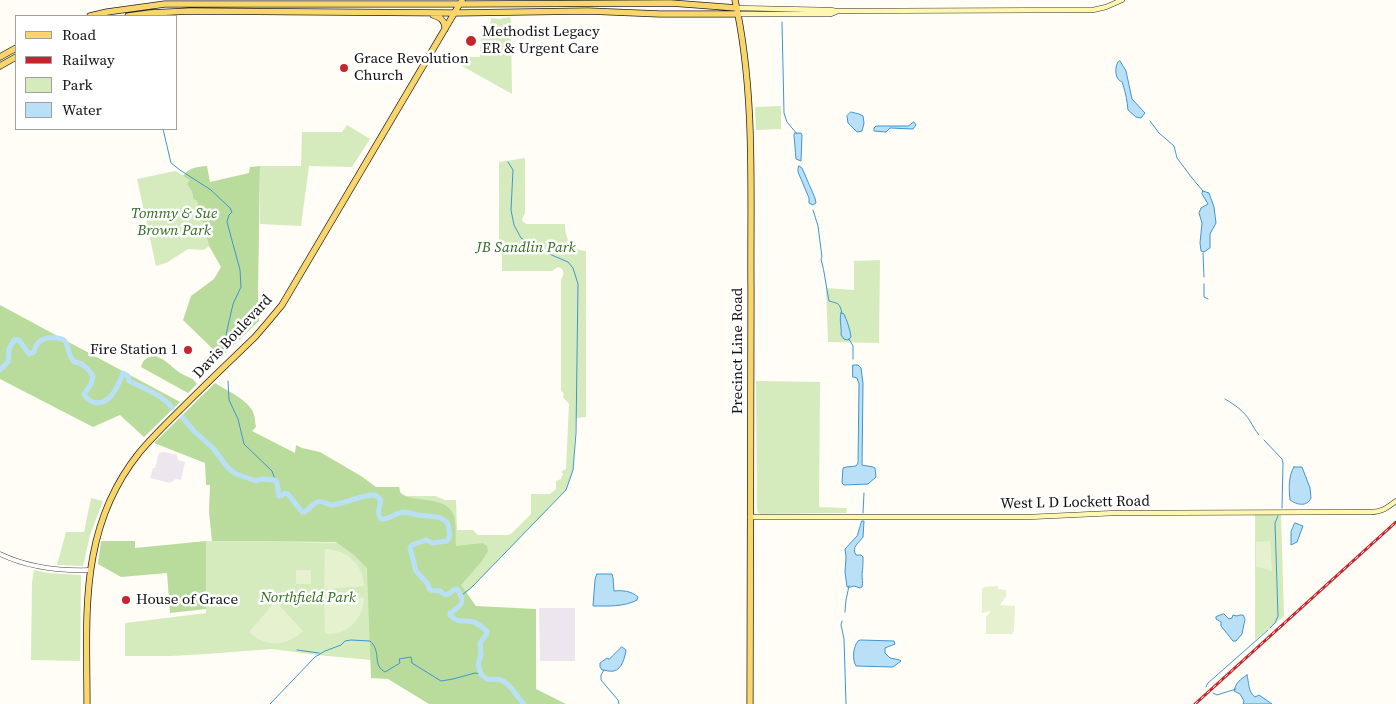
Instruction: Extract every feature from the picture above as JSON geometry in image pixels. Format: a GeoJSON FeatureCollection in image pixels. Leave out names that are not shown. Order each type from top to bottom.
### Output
{"type":"FeatureCollection","features":[{"type":"Feature","properties":{"kind":"main road"},"geometry":{"type":"LineString","coordinates":[[475,0],[484,4]]}},
{"type":"Feature","properties":{"kind":"main road","name":"Precinct Line Road"},"geometry":{"type":"LineString","coordinates":[[735,0],[745,54],[750,128],[750,704]]}},
{"type":"Feature","properties":{"kind":"main road"},"geometry":{"type":"LineString","coordinates":[[137,15],[173,11],[455,13],[584,11],[660,14],[831,10],[836,12],[1093,10],[1122,0]]}},
{"type":"Feature","properties":{"kind":"main road"},"geometry":{"type":"LineString","coordinates":[[95,15],[165,4],[461,2],[484,4],[660,3],[737,11]]}},
{"type":"Feature","properties":{"kind":"main road","name":"Davis Boulevard"},"geometry":{"type":"LineString","coordinates":[[87,704],[90,570],[101,521],[111,498],[127,469],[150,440],[262,329],[279,309],[461,2]]}},
{"type":"Feature","properties":{"kind":"main road"},"geometry":{"type":"LineString","coordinates":[[584,3],[584,11]]}},
{"type":"Feature","properties":{"kind":"main road"},"geometry":{"type":"LineString","coordinates":[[660,3],[660,14]]}},
{"type":"Feature","properties":{"kind":"main road"},"geometry":{"type":"LineString","coordinates":[[233,11],[238,6],[261,4]]}},
{"type":"Feature","properties":{"kind":"main road"},"geometry":{"type":"LineString","coordinates":[[330,4],[330,12]]}},
{"type":"Feature","properties":{"kind":"main road"},"geometry":{"type":"LineString","coordinates":[[426,12],[440,17],[445,29]]}},
{"type":"Feature","properties":{"kind":"main road"},"geometry":{"type":"LineString","coordinates":[[0,56],[15,48]]}},
{"type":"Feature","properties":{"kind":"main road"},"geometry":{"type":"LineString","coordinates":[[0,66],[15,58]]}},
{"type":"Feature","properties":{"kind":"main road","name":"West L D Lockett Road"},"geometry":{"type":"LineString","coordinates":[[750,517],[1029,517],[1115,513],[1370,512],[1382,511],[1396,501]]}},
{"type":"Feature","properties":{"kind":"street"},"geometry":{"type":"LineString","coordinates":[[0,554],[44,568],[90,570]]}},
{"type":"Feature","properties":{"kind":"shaded area"},"geometry":{"type":"Polygon","coordinates":[[[164,452],[177,455],[178,460],[185,462],[181,480],[176,479],[170,483],[150,478],[159,453],[164,452]]]}},
{"type":"Feature","properties":{"kind":"shaded area"},"geometry":{"type":"Polygon","coordinates":[[[539,608],[575,608],[575,661],[540,661],[539,608]]]}},
{"type":"Feature","properties":{"kind":"green space"},"geometry":{"type":"Polygon","coordinates":[[[510,17],[512,94],[453,61],[456,57],[480,57],[481,29],[490,29],[491,18],[510,17]]]}},
{"type":"Feature","properties":{"kind":"green space"},"geometry":{"type":"Polygon","coordinates":[[[781,106],[781,129],[756,130],[755,107],[781,106]]]}},
{"type":"Feature","properties":{"kind":"green space"},"geometry":{"type":"Polygon","coordinates":[[[347,125],[370,139],[352,167],[309,166],[301,226],[260,224],[260,166],[301,166],[302,132],[342,132],[347,125]]]}},
{"type":"Feature","properties":{"kind":"green space","name":"Northfield Park"},"geometry":{"type":"Polygon","coordinates":[[[525,158],[525,213],[522,219],[523,222],[527,224],[565,224],[566,234],[570,243],[576,248],[586,251],[586,417],[576,418],[573,470],[566,490],[452,608],[371,660],[272,649],[171,656],[125,656],[125,623],[206,613],[206,541],[372,543],[376,487],[399,487],[401,494],[406,496],[435,496],[445,500],[456,500],[457,530],[473,530],[478,535],[508,535],[531,514],[531,494],[550,494],[556,489],[556,481],[561,479],[563,474],[561,472],[566,469],[569,404],[563,397],[564,394],[561,390],[561,279],[563,272],[558,267],[552,271],[502,271],[502,251],[499,251],[499,162],[525,158]]]}},
{"type":"Feature","properties":{"kind":"green space"},"geometry":{"type":"Polygon","coordinates":[[[207,166],[210,182],[249,173],[250,167],[260,166],[259,321],[221,357],[183,320],[191,296],[214,279],[221,267],[209,246],[197,201],[193,199],[192,192],[187,184],[190,180],[183,176],[191,169],[207,166]]]}},
{"type":"Feature","properties":{"kind":"green space","name":"Tommy & Sue Brown Park"},"geometry":{"type":"Polygon","coordinates":[[[175,171],[191,180],[187,184],[192,192],[193,199],[197,201],[209,246],[204,250],[188,249],[168,262],[156,266],[137,179],[175,171]]]}},
{"type":"Feature","properties":{"kind":"green space"},"geometry":{"type":"Polygon","coordinates":[[[880,260],[879,343],[828,342],[826,288],[854,290],[854,261],[880,260]]]}},
{"type":"Feature","properties":{"kind":"green space"},"geometry":{"type":"Polygon","coordinates":[[[0,305],[180,402],[144,437],[120,415],[93,427],[0,379],[0,305]]]}},
{"type":"Feature","properties":{"kind":"green space"},"geometry":{"type":"Polygon","coordinates":[[[155,356],[180,373],[193,379],[197,384],[188,393],[141,367],[146,359],[155,356]]]}},
{"type":"Feature","properties":{"kind":"green space"},"geometry":{"type":"Polygon","coordinates":[[[756,381],[820,382],[819,507],[847,508],[846,513],[758,513],[756,381]]]}},
{"type":"Feature","properties":{"kind":"green space"},"geometry":{"type":"Polygon","coordinates":[[[215,383],[241,398],[249,406],[254,414],[256,427],[252,431],[295,453],[296,445],[320,452],[376,487],[399,487],[400,493],[407,497],[436,502],[449,508],[455,521],[456,546],[483,543],[487,546],[488,551],[482,561],[461,585],[476,606],[536,609],[536,689],[566,704],[429,704],[388,679],[371,678],[367,568],[354,555],[336,542],[212,541],[209,512],[210,485],[206,485],[205,463],[154,443],[215,383]]]}},
{"type":"Feature","properties":{"kind":"green space"},"geometry":{"type":"Polygon","coordinates":[[[91,498],[103,501],[90,535],[83,566],[57,565],[66,532],[84,532],[91,498]]]}},
{"type":"Feature","properties":{"kind":"green space"},"geometry":{"type":"Polygon","coordinates":[[[1255,514],[1281,514],[1284,616],[1255,640],[1255,514]]]}},
{"type":"Feature","properties":{"kind":"green space"},"geometry":{"type":"Polygon","coordinates":[[[101,541],[135,541],[135,548],[206,541],[206,609],[170,613],[167,573],[121,577],[98,564],[101,541]]]}},
{"type":"Feature","properties":{"kind":"green space"},"geometry":{"type":"Polygon","coordinates":[[[1270,541],[1272,571],[1256,566],[1256,542],[1270,541]]]}},
{"type":"Feature","properties":{"kind":"green space"},"geometry":{"type":"Polygon","coordinates":[[[325,549],[347,555],[361,571],[364,586],[326,589],[324,587],[325,549]]]}},
{"type":"Feature","properties":{"kind":"green space"},"geometry":{"type":"Polygon","coordinates":[[[34,570],[48,573],[81,575],[80,661],[31,660],[32,582],[34,570]]]}},
{"type":"Feature","properties":{"kind":"green space"},"geometry":{"type":"Polygon","coordinates":[[[296,570],[311,570],[311,584],[296,584],[296,570]]]}},
{"type":"Feature","properties":{"kind":"green space"},"geometry":{"type":"Polygon","coordinates":[[[998,586],[998,589],[1006,590],[1006,596],[1000,605],[1015,606],[1014,631],[1012,634],[986,634],[986,617],[991,611],[982,613],[982,589],[984,587],[998,586]]]}},
{"type":"Feature","properties":{"kind":"green space"},"geometry":{"type":"Polygon","coordinates":[[[326,594],[364,598],[361,613],[347,629],[333,634],[325,634],[324,597],[326,594]]]}},
{"type":"Feature","properties":{"kind":"green space"},"geometry":{"type":"Polygon","coordinates":[[[277,603],[303,631],[291,640],[284,642],[270,643],[262,641],[249,632],[273,604],[277,603]]]}},
{"type":"Feature","properties":{"kind":"water"},"geometry":{"type":"Polygon","coordinates":[[[1120,61],[1126,71],[1132,99],[1145,113],[1141,118],[1136,117],[1128,110],[1122,81],[1118,79],[1116,73],[1117,64],[1120,61]]]}},
{"type":"Feature","properties":{"kind":"water"},"geometry":{"type":"Polygon","coordinates":[[[851,112],[863,116],[862,131],[857,132],[848,123],[847,116],[851,112]]]}},
{"type":"Feature","properties":{"kind":"water"},"geometry":{"type":"Polygon","coordinates":[[[914,122],[916,125],[913,129],[890,128],[886,132],[874,131],[876,126],[908,126],[914,122]]]}},
{"type":"Feature","properties":{"kind":"water"},"geometry":{"type":"Polygon","coordinates":[[[795,133],[801,133],[802,135],[801,161],[796,159],[795,133]]]}},
{"type":"Feature","properties":{"kind":"water"},"geometry":{"type":"Polygon","coordinates":[[[799,166],[802,168],[815,198],[816,203],[813,205],[809,203],[809,198],[798,172],[799,166]]]}},
{"type":"Feature","properties":{"kind":"water"},"geometry":{"type":"Polygon","coordinates":[[[1203,191],[1209,193],[1214,207],[1216,223],[1210,234],[1210,248],[1204,252],[1201,251],[1202,223],[1199,213],[1201,208],[1208,204],[1202,194],[1203,191]]]}},
{"type":"Feature","properties":{"kind":"water"},"geometry":{"type":"Polygon","coordinates":[[[841,313],[844,314],[850,331],[851,337],[848,340],[844,339],[841,335],[841,313]]]}},
{"type":"Feature","properties":{"kind":"water"},"geometry":{"type":"Polygon","coordinates":[[[853,365],[858,365],[861,368],[863,383],[862,465],[875,468],[876,477],[868,484],[844,485],[842,483],[843,468],[856,466],[858,463],[859,384],[857,378],[853,377],[853,365]]]}},
{"type":"Feature","properties":{"kind":"water"},"geometry":{"type":"Polygon","coordinates":[[[1294,467],[1302,467],[1310,488],[1311,498],[1304,504],[1290,500],[1290,479],[1294,467]]]}},
{"type":"Feature","properties":{"kind":"water"},"geometry":{"type":"Polygon","coordinates":[[[862,521],[864,521],[863,537],[854,550],[856,555],[863,557],[862,587],[847,587],[845,549],[857,536],[862,521]]]}},
{"type":"Feature","properties":{"kind":"water"},"geometry":{"type":"Polygon","coordinates":[[[1295,523],[1303,526],[1297,542],[1291,545],[1291,532],[1295,523]]]}},
{"type":"Feature","properties":{"kind":"water"},"geometry":{"type":"Polygon","coordinates":[[[597,574],[612,574],[614,591],[630,592],[638,597],[637,600],[621,605],[593,606],[597,574]]]}},
{"type":"Feature","properties":{"kind":"water"},"geometry":{"type":"Polygon","coordinates":[[[1224,614],[1229,619],[1233,615],[1243,615],[1245,619],[1242,634],[1236,641],[1233,641],[1221,626],[1221,622],[1216,619],[1216,617],[1224,614]]]}},
{"type":"Feature","properties":{"kind":"water"},"geometry":{"type":"Polygon","coordinates":[[[858,641],[894,641],[895,644],[885,648],[885,653],[890,658],[901,661],[893,667],[856,666],[854,650],[858,641]]]}},
{"type":"Feature","properties":{"kind":"water"},"geometry":{"type":"Polygon","coordinates":[[[622,647],[626,650],[619,668],[612,671],[602,670],[600,663],[607,658],[609,659],[622,647]]]}},
{"type":"Feature","properties":{"kind":"water"},"geometry":{"type":"Polygon","coordinates":[[[1247,675],[1253,695],[1255,697],[1259,695],[1272,704],[1243,704],[1244,701],[1240,694],[1234,691],[1237,683],[1247,675]]]}},
{"type":"Feature","properties":{"kind":"waterway"},"geometry":{"type":"LineString","coordinates":[[782,22],[784,113],[787,122],[797,134]]}},
{"type":"Feature","properties":{"kind":"waterway"},"geometry":{"type":"LineString","coordinates":[[1150,121],[1159,133],[1174,146],[1177,158],[1203,191]]}},
{"type":"Feature","properties":{"kind":"waterway"},"geometry":{"type":"LineString","coordinates":[[163,130],[171,163],[211,190],[232,212],[227,222],[240,270],[241,287],[233,304],[223,348],[223,356]]}},
{"type":"Feature","properties":{"kind":"waterway"},"geometry":{"type":"LineString","coordinates":[[462,595],[566,490],[573,470],[576,433],[578,284],[573,268],[568,262],[540,250],[521,238],[514,225],[511,210],[513,170],[508,162]]}},
{"type":"Feature","properties":{"kind":"waterway"},"geometry":{"type":"LineString","coordinates":[[813,210],[818,226],[821,259],[829,301],[838,304],[842,313]]}},
{"type":"Feature","properties":{"kind":"waterway"},"geometry":{"type":"LineString","coordinates":[[1203,253],[1204,277]]}},
{"type":"Feature","properties":{"kind":"waterway"},"geometry":{"type":"LineString","coordinates":[[1204,284],[1204,297],[1208,299]]}},
{"type":"Feature","properties":{"kind":"waterway"},"geometry":{"type":"LineString","coordinates":[[0,370],[8,362],[9,349],[14,340],[19,340],[29,354],[34,352],[37,344],[42,340],[49,338],[61,339],[66,343],[74,361],[82,365],[93,376],[91,384],[84,394],[86,398],[99,403],[109,398],[116,389],[123,373],[128,376],[129,381],[158,396],[172,408]]}},
{"type":"Feature","properties":{"kind":"waterway"},"geometry":{"type":"LineString","coordinates":[[849,339],[853,346],[853,359]]}},
{"type":"Feature","properties":{"kind":"waterway"},"geometry":{"type":"LineString","coordinates":[[228,381],[229,400],[238,419],[244,444],[272,471],[276,482]]}},
{"type":"Feature","properties":{"kind":"waterway"},"geometry":{"type":"LineString","coordinates":[[1225,399],[1248,417],[1259,435]]}},
{"type":"Feature","properties":{"kind":"waterway"},"geometry":{"type":"LineString","coordinates":[[183,418],[213,448],[228,468],[236,474],[256,481],[262,479],[275,480],[279,496],[285,493],[288,494],[302,512],[305,512],[317,502],[332,505],[364,496],[375,495],[381,500],[379,512],[381,519],[403,512],[438,517],[446,521],[450,533],[447,541],[433,543],[426,540],[412,545],[410,548],[416,571],[428,584],[430,590],[440,591],[447,595],[457,589],[462,600],[460,605],[450,615],[458,620],[475,623],[487,631],[480,643],[481,655],[478,665],[481,675],[487,679],[499,679],[507,683],[524,704]]}},
{"type":"Feature","properties":{"kind":"waterway"},"geometry":{"type":"LineString","coordinates":[[1264,440],[1282,459],[1282,508]]}},
{"type":"Feature","properties":{"kind":"waterway"},"geometry":{"type":"LineString","coordinates":[[863,513],[864,493]]}},
{"type":"Feature","properties":{"kind":"waterway"},"geometry":{"type":"LineString","coordinates":[[1270,628],[1278,616],[1275,523],[1278,516]]}},
{"type":"Feature","properties":{"kind":"waterway"},"geometry":{"type":"LineString","coordinates":[[845,612],[849,586]]}},
{"type":"Feature","properties":{"kind":"waterway"},"geometry":{"type":"LineString","coordinates":[[842,621],[846,704]]}},
{"type":"Feature","properties":{"kind":"waterway"},"geometry":{"type":"LineString","coordinates":[[1206,687],[1208,683],[1268,630]]}},
{"type":"Feature","properties":{"kind":"waterway"},"geometry":{"type":"LineString","coordinates":[[270,704],[315,657],[341,645],[345,641],[351,640],[370,641],[374,645],[379,667],[385,672],[400,663],[399,659],[411,657],[412,663],[441,681],[475,673],[481,674]]}},
{"type":"Feature","properties":{"kind":"waterway"},"geometry":{"type":"LineString","coordinates":[[297,650],[319,653]]}},
{"type":"Feature","properties":{"kind":"waterway"},"geometry":{"type":"LineString","coordinates":[[604,670],[601,680],[618,700],[619,704]]}},
{"type":"Feature","properties":{"kind":"waterway"},"geometry":{"type":"LineString","coordinates":[[1213,693],[1217,695],[1236,689]]}},
{"type":"Feature","properties":{"kind":"railway"},"geometry":{"type":"LineString","coordinates":[[1195,704],[1396,522]]}},
{"type":"Feature","properties":{"kind":"place","name":"Methodist Legacy ER & Urgent Care"},"geometry":{"type":"Point","coordinates":[471,41]}},
{"type":"Feature","properties":{"kind":"place","name":"Grace Revolution Church"},"geometry":{"type":"Point","coordinates":[344,68]}},
{"type":"Feature","properties":{"kind":"place","name":"Fire Station 1"},"geometry":{"type":"Point","coordinates":[188,350]}},
{"type":"Feature","properties":{"kind":"place","name":"House of Grace"},"geometry":{"type":"Point","coordinates":[126,600]}},
{"type":"Feature","properties":{"kind":"park label","name":"JB Sandlin Park"},"geometry":{"type":"Point","coordinates":[526,248]}}]}
